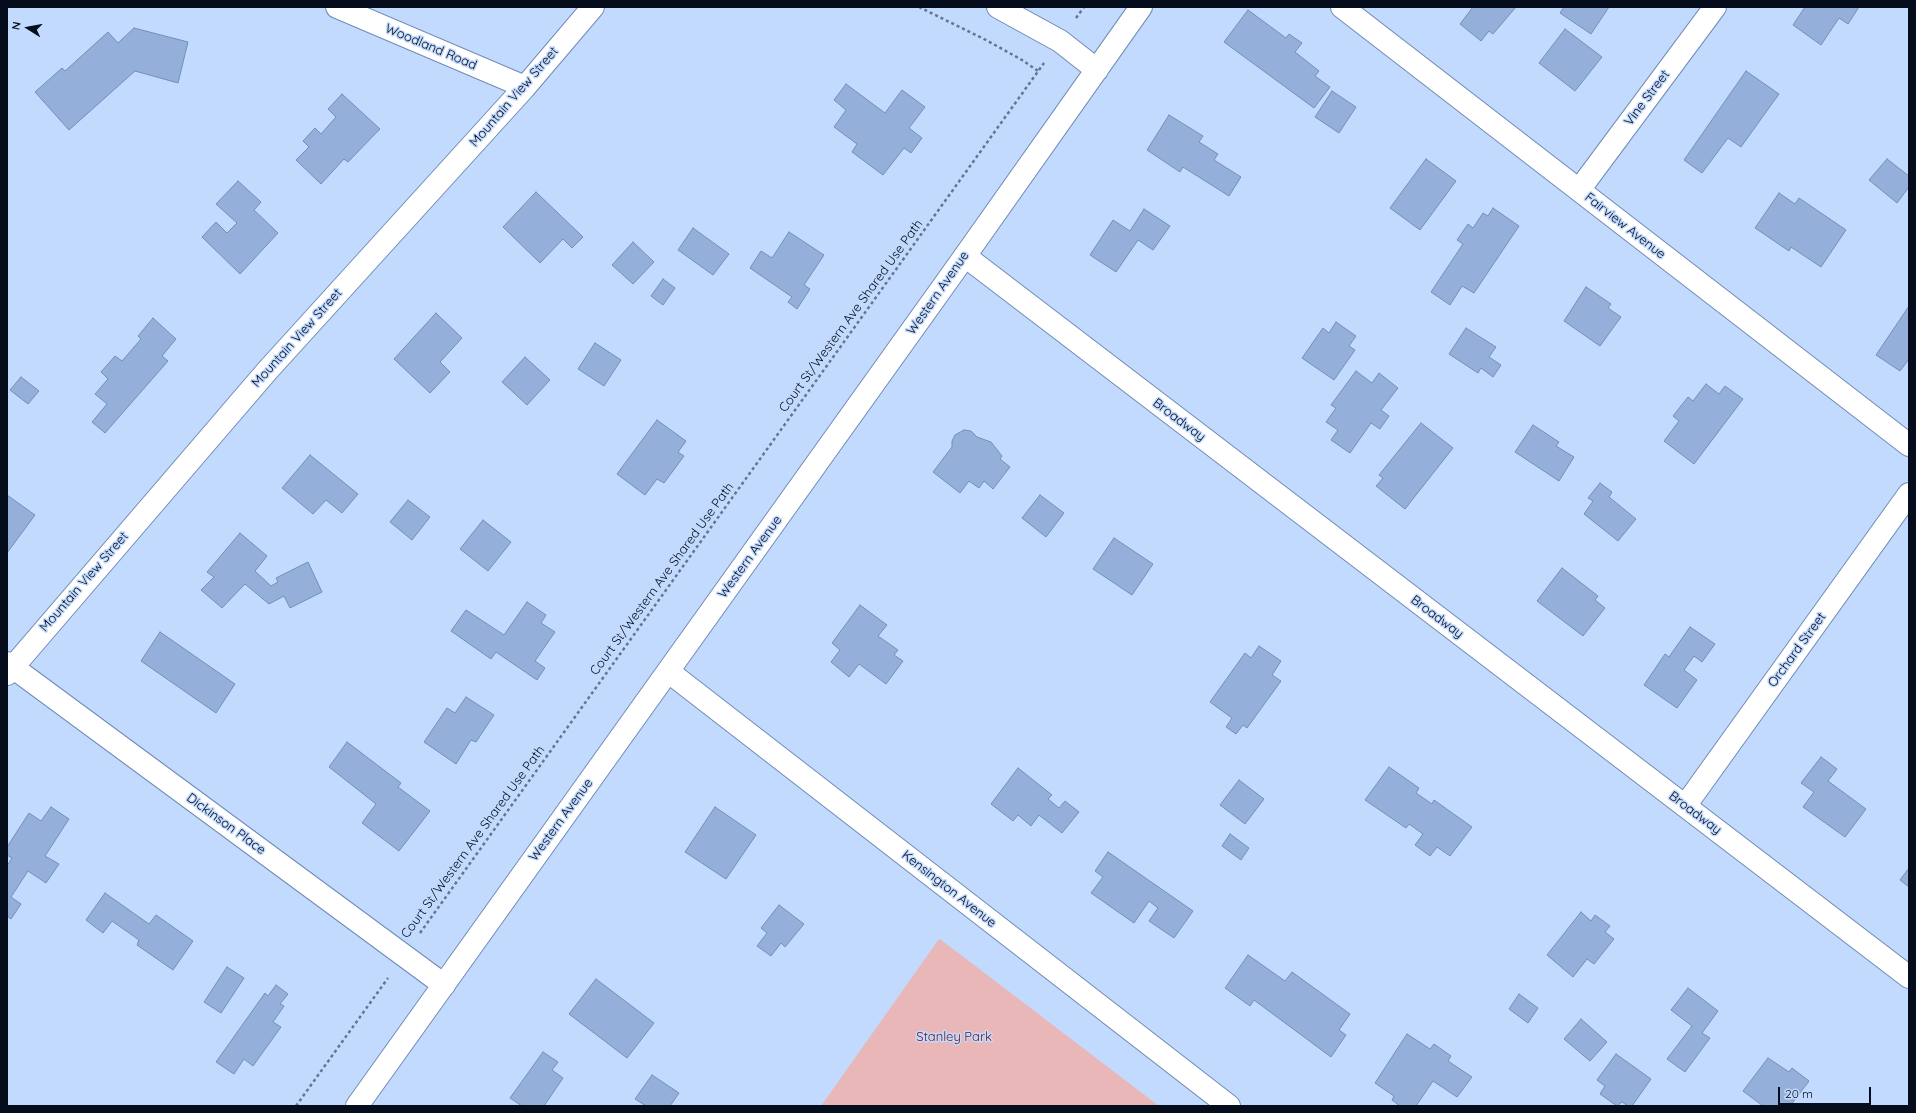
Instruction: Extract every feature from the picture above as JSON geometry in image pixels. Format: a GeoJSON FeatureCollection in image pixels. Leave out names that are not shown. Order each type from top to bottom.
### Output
{"type":"FeatureCollection","features":[{"type":"Feature","properties":{"kind":"street","name":"Woodland Road"},"geometry":{"type":"LineString","coordinates":[[337,7],[525,87]]}},
{"type":"Feature","properties":{"kind":"street","name":"Mountain View Street"},"geometry":{"type":"LineString","coordinates":[[9,668],[266,371],[525,87],[593,7]]}},
{"type":"Feature","properties":{"kind":"street"},"geometry":{"type":"LineString","coordinates":[[998,7],[1060,41],[1097,70]]}},
{"type":"Feature","properties":{"kind":"street","name":"Western Avenue"},"geometry":{"type":"LineString","coordinates":[[357,1106],[965,256],[1141,7]]}},
{"type":"Feature","properties":{"kind":"street","name":"Fairview Avenue"},"geometry":{"type":"LineString","coordinates":[[1342,7],[1909,445]]}},
{"type":"Feature","properties":{"kind":"street","name":"Vine Street"},"geometry":{"type":"LineString","coordinates":[[1579,190],[1715,7]]}},
{"type":"Feature","properties":{"kind":"street","name":"Broadway"},"geometry":{"type":"LineString","coordinates":[[965,256],[1909,977]]}},
{"type":"Feature","properties":{"kind":"street","name":"Orchard Street"},"geometry":{"type":"LineString","coordinates":[[1685,806],[1909,494]]}},
{"type":"Feature","properties":{"kind":"street","name":"Dickinson Place"},"geometry":{"type":"LineString","coordinates":[[9,668],[404,954],[444,985]]}},
{"type":"Feature","properties":{"kind":"street","name":"Kensington Avenue"},"geometry":{"type":"LineString","coordinates":[[668,672],[1229,1106]]}},
{"type":"Feature","properties":{"kind":"path"},"geometry":{"type":"LineString","coordinates":[[919,7],[986,40],[1022,60],[1038,72]]}},
{"type":"Feature","properties":{"kind":"path","name":"Court St/Western Ave Shared Use Path"},"geometry":{"type":"LineString","coordinates":[[296,1106],[1044,64]]}},
{"type":"Feature","properties":{"kind":"green space","name":"Stanley Park"},"geometry":{"type":"Polygon","coordinates":[[[940,939],[1159,1106],[821,1106],[940,939]]]}},
{"type":"Feature","properties":{"kind":"building"},"geometry":{"type":"Polygon","coordinates":[[[1473,7],[1516,7],[1493,34],[1489,31],[1481,41],[1460,24],[1473,7]]]}},
{"type":"Feature","properties":{"kind":"building"},"geometry":{"type":"Polygon","coordinates":[[[1564,7],[1609,7],[1591,34],[1560,13],[1564,7]]]}},
{"type":"Feature","properties":{"kind":"building"},"geometry":{"type":"Polygon","coordinates":[[[1805,7],[1859,7],[1848,24],[1839,18],[1821,45],[1793,25],[1805,7]]]}},
{"type":"Feature","properties":{"kind":"building"},"geometry":{"type":"Polygon","coordinates":[[[1248,10],[1286,38],[1289,34],[1302,43],[1295,52],[1319,71],[1315,76],[1330,87],[1314,108],[1224,42],[1248,10]]]}},
{"type":"Feature","properties":{"kind":"building"},"geometry":{"type":"Polygon","coordinates":[[[134,28],[188,42],[178,83],[135,71],[69,130],[35,92],[62,68],[65,71],[108,32],[118,43],[134,28]]]}},
{"type":"Feature","properties":{"kind":"building"},"geometry":{"type":"Polygon","coordinates":[[[1565,29],[1602,57],[1575,91],[1539,63],[1565,29]]]}},
{"type":"Feature","properties":{"kind":"building"},"geometry":{"type":"Polygon","coordinates":[[[1746,71],[1779,94],[1741,147],[1728,138],[1702,173],[1684,160],[1746,71]]]}},
{"type":"Feature","properties":{"kind":"building"},"geometry":{"type":"Polygon","coordinates":[[[846,84],[885,113],[902,90],[925,107],[909,128],[922,138],[911,153],[904,148],[883,175],[852,152],[857,144],[834,127],[846,110],[834,100],[846,84]]]}},
{"type":"Feature","properties":{"kind":"building"},"geometry":{"type":"Polygon","coordinates":[[[1332,91],[1356,107],[1339,133],[1315,117],[1332,91]]]}},
{"type":"Feature","properties":{"kind":"building"},"geometry":{"type":"Polygon","coordinates":[[[342,94],[380,129],[348,162],[344,159],[321,184],[296,160],[309,147],[303,141],[315,128],[321,134],[336,117],[328,109],[342,94]]]}},
{"type":"Feature","properties":{"kind":"building"},"geometry":{"type":"Polygon","coordinates":[[[1169,115],[1203,136],[1199,142],[1218,154],[1214,160],[1241,177],[1229,196],[1183,167],[1180,172],[1147,150],[1169,115]]]}},
{"type":"Feature","properties":{"kind":"building"},"geometry":{"type":"Polygon","coordinates":[[[1426,159],[1456,181],[1420,230],[1390,208],[1426,159]]]}},
{"type":"Feature","properties":{"kind":"building"},"geometry":{"type":"Polygon","coordinates":[[[1887,159],[1909,176],[1909,187],[1897,203],[1869,180],[1887,159]]]}},
{"type":"Feature","properties":{"kind":"building"},"geometry":{"type":"Polygon","coordinates":[[[238,181],[261,202],[254,210],[278,233],[240,274],[202,237],[216,222],[227,233],[237,223],[216,204],[238,181]]]}},
{"type":"Feature","properties":{"kind":"building"},"geometry":{"type":"Polygon","coordinates":[[[536,192],[583,237],[572,248],[563,239],[540,263],[503,227],[536,192]]]}},
{"type":"Feature","properties":{"kind":"building"},"geometry":{"type":"Polygon","coordinates":[[[1779,193],[1795,204],[1799,198],[1846,230],[1821,267],[1791,247],[1789,251],[1755,228],[1779,193]]]}},
{"type":"Feature","properties":{"kind":"building"},"geometry":{"type":"Polygon","coordinates":[[[1493,208],[1519,226],[1474,293],[1462,286],[1450,305],[1431,292],[1463,244],[1457,240],[1468,224],[1473,228],[1483,213],[1488,216],[1493,208]]]}},
{"type":"Feature","properties":{"kind":"building"},"geometry":{"type":"Polygon","coordinates":[[[1144,209],[1170,226],[1153,250],[1138,240],[1116,272],[1090,255],[1113,220],[1130,231],[1144,209]]]}},
{"type":"Feature","properties":{"kind":"building"},"geometry":{"type":"Polygon","coordinates":[[[693,228],[729,254],[713,275],[678,250],[693,228]]]}},
{"type":"Feature","properties":{"kind":"building"},"geometry":{"type":"Polygon","coordinates":[[[789,232],[824,255],[804,285],[810,289],[797,309],[788,302],[792,297],[750,268],[761,251],[772,258],[789,232]]]}},
{"type":"Feature","properties":{"kind":"building"},"geometry":{"type":"Polygon","coordinates":[[[633,242],[654,262],[633,284],[612,265],[633,242]]]}},
{"type":"Feature","properties":{"kind":"building"},"geometry":{"type":"Polygon","coordinates":[[[663,279],[675,288],[663,305],[651,296],[663,279]]]}},
{"type":"Feature","properties":{"kind":"building"},"geometry":{"type":"Polygon","coordinates":[[[1586,287],[1611,304],[1608,308],[1621,317],[1600,346],[1564,321],[1586,287]]]}},
{"type":"Feature","properties":{"kind":"building"},"geometry":{"type":"Polygon","coordinates":[[[1909,306],[1909,359],[1900,371],[1876,355],[1909,306]]]}},
{"type":"Feature","properties":{"kind":"building"},"geometry":{"type":"Polygon","coordinates":[[[436,313],[462,338],[440,362],[450,372],[430,393],[394,359],[436,313]]]}},
{"type":"Feature","properties":{"kind":"building"},"geometry":{"type":"Polygon","coordinates":[[[153,318],[176,339],[162,356],[168,361],[105,433],[92,422],[107,404],[95,394],[108,379],[101,372],[115,356],[122,361],[141,339],[138,336],[153,318]]]}},
{"type":"Feature","properties":{"kind":"building"},"geometry":{"type":"Polygon","coordinates":[[[1336,322],[1356,336],[1349,346],[1355,350],[1334,380],[1302,358],[1323,328],[1329,333],[1336,322]]]}},
{"type":"Feature","properties":{"kind":"building"},"geometry":{"type":"Polygon","coordinates":[[[1466,328],[1496,347],[1489,357],[1501,365],[1493,377],[1481,368],[1478,373],[1449,354],[1466,328]]]}},
{"type":"Feature","properties":{"kind":"building"},"geometry":{"type":"Polygon","coordinates":[[[595,343],[621,360],[604,386],[578,369],[595,343]]]}},
{"type":"Feature","properties":{"kind":"building"},"geometry":{"type":"Polygon","coordinates":[[[525,357],[550,380],[527,405],[502,382],[525,357]]]}},
{"type":"Feature","properties":{"kind":"building"},"geometry":{"type":"Polygon","coordinates":[[[1356,371],[1372,383],[1379,373],[1398,388],[1381,410],[1389,416],[1380,429],[1371,423],[1350,453],[1331,440],[1338,430],[1326,422],[1336,408],[1331,405],[1356,371]]]}},
{"type":"Feature","properties":{"kind":"building"},"geometry":{"type":"Polygon","coordinates":[[[21,377],[39,391],[28,404],[10,390],[21,377]]]}},
{"type":"Feature","properties":{"kind":"building"},"geometry":{"type":"Polygon","coordinates":[[[1706,384],[1719,394],[1725,386],[1743,399],[1694,464],[1664,441],[1679,421],[1673,416],[1688,397],[1693,401],[1706,384]]]}},
{"type":"Feature","properties":{"kind":"building"},"geometry":{"type":"Polygon","coordinates":[[[657,420],[686,441],[678,452],[684,456],[664,483],[657,479],[645,495],[617,474],[657,420]]]}},
{"type":"Feature","properties":{"kind":"building"},"geometry":{"type":"Polygon","coordinates":[[[1421,423],[1453,448],[1405,509],[1376,486],[1383,478],[1379,475],[1421,423]]]}},
{"type":"Feature","properties":{"kind":"building"},"geometry":{"type":"Polygon","coordinates":[[[1533,425],[1559,442],[1556,446],[1574,457],[1559,481],[1515,452],[1533,425]]]}},
{"type":"Feature","properties":{"kind":"building"},"geometry":{"type":"Polygon","coordinates":[[[964,430],[971,431],[977,437],[991,442],[1002,456],[1000,459],[1010,467],[993,489],[984,481],[979,488],[969,481],[960,493],[933,472],[952,447],[952,441],[955,435],[964,430]]]}},
{"type":"Feature","properties":{"kind":"building"},"geometry":{"type":"Polygon","coordinates":[[[310,455],[358,494],[342,513],[326,500],[313,514],[282,488],[310,455]]]}},
{"type":"Feature","properties":{"kind":"building"},"geometry":{"type":"Polygon","coordinates":[[[1600,483],[1612,492],[1609,497],[1636,519],[1618,541],[1584,514],[1593,501],[1588,498],[1600,483]]]}},
{"type":"Feature","properties":{"kind":"building"},"geometry":{"type":"Polygon","coordinates":[[[7,495],[35,515],[7,553],[7,495]]]}},
{"type":"Feature","properties":{"kind":"building"},"geometry":{"type":"Polygon","coordinates":[[[1040,495],[1064,513],[1046,537],[1022,518],[1040,495]]]}},
{"type":"Feature","properties":{"kind":"building"},"geometry":{"type":"Polygon","coordinates":[[[408,500],[430,517],[412,540],[390,522],[408,500]]]}},
{"type":"Feature","properties":{"kind":"building"},"geometry":{"type":"Polygon","coordinates":[[[483,520],[511,542],[488,571],[460,549],[483,520]]]}},
{"type":"Feature","properties":{"kind":"building"},"geometry":{"type":"Polygon","coordinates":[[[240,533],[267,556],[255,571],[271,586],[278,582],[276,578],[308,562],[322,592],[290,608],[284,596],[269,604],[245,584],[222,608],[201,590],[214,577],[207,572],[240,533]]]}},
{"type":"Feature","properties":{"kind":"building"},"geometry":{"type":"Polygon","coordinates":[[[1114,538],[1153,564],[1132,595],[1093,569],[1114,538]]]}},
{"type":"Feature","properties":{"kind":"building"},"geometry":{"type":"Polygon","coordinates":[[[1562,568],[1598,596],[1595,600],[1605,608],[1583,636],[1537,601],[1562,568]]]}},
{"type":"Feature","properties":{"kind":"building"},"geometry":{"type":"Polygon","coordinates":[[[527,602],[546,615],[541,623],[555,632],[535,661],[545,668],[537,680],[496,652],[491,659],[451,631],[466,610],[504,635],[527,602]]]}},
{"type":"Feature","properties":{"kind":"building"},"geometry":{"type":"Polygon","coordinates":[[[860,605],[887,625],[878,636],[898,650],[894,655],[903,661],[886,684],[859,664],[849,677],[831,662],[840,650],[832,643],[860,605]]]}},
{"type":"Feature","properties":{"kind":"building"},"geometry":{"type":"Polygon","coordinates":[[[1690,627],[1715,644],[1702,662],[1694,656],[1684,670],[1697,680],[1677,708],[1644,685],[1665,654],[1669,657],[1690,627]]]}},
{"type":"Feature","properties":{"kind":"building"},"geometry":{"type":"Polygon","coordinates":[[[160,632],[235,684],[216,713],[141,661],[160,632]]]}},
{"type":"Feature","properties":{"kind":"building"},"geometry":{"type":"Polygon","coordinates":[[[1259,646],[1281,661],[1272,675],[1281,681],[1247,728],[1243,725],[1236,734],[1226,727],[1232,718],[1210,702],[1245,653],[1251,658],[1259,646]]]}},
{"type":"Feature","properties":{"kind":"building"},"geometry":{"type":"Polygon","coordinates":[[[466,697],[494,715],[476,742],[471,740],[456,764],[424,742],[447,708],[455,713],[466,697]]]}},
{"type":"Feature","properties":{"kind":"building"},"geometry":{"type":"Polygon","coordinates":[[[347,742],[401,783],[398,787],[430,811],[399,851],[362,823],[376,804],[329,767],[347,742]]]}},
{"type":"Feature","properties":{"kind":"building"},"geometry":{"type":"Polygon","coordinates":[[[1821,757],[1837,769],[1828,781],[1866,809],[1845,837],[1803,807],[1814,792],[1801,783],[1821,757]]]}},
{"type":"Feature","properties":{"kind":"building"},"geometry":{"type":"Polygon","coordinates":[[[1389,767],[1419,788],[1416,793],[1432,804],[1434,800],[1472,827],[1450,856],[1437,847],[1430,856],[1415,845],[1423,834],[1409,824],[1406,828],[1365,800],[1389,767]]]}},
{"type":"Feature","properties":{"kind":"building"},"geometry":{"type":"Polygon","coordinates":[[[1018,768],[1052,795],[1048,799],[1059,808],[1065,801],[1079,812],[1062,833],[1039,815],[1031,826],[1018,815],[1013,821],[991,804],[1018,768]]]}},
{"type":"Feature","properties":{"kind":"building"},"geometry":{"type":"Polygon","coordinates":[[[1239,780],[1264,799],[1245,824],[1220,805],[1239,780]]]}},
{"type":"Feature","properties":{"kind":"building"},"geometry":{"type":"Polygon","coordinates":[[[51,807],[69,819],[45,856],[59,864],[46,883],[28,871],[11,897],[21,904],[11,919],[7,916],[7,866],[12,858],[7,855],[7,847],[29,813],[41,821],[51,807]]]}},
{"type":"Feature","properties":{"kind":"building"},"geometry":{"type":"Polygon","coordinates":[[[715,807],[756,835],[726,879],[685,852],[715,807]]]}},
{"type":"Feature","properties":{"kind":"building"},"geometry":{"type":"Polygon","coordinates":[[[1230,834],[1249,848],[1241,860],[1222,846],[1230,834]]]}},
{"type":"Feature","properties":{"kind":"building"},"geometry":{"type":"Polygon","coordinates":[[[1108,852],[1193,911],[1174,938],[1149,921],[1158,908],[1149,901],[1134,923],[1091,893],[1103,877],[1095,871],[1108,852]]]}},
{"type":"Feature","properties":{"kind":"building"},"geometry":{"type":"Polygon","coordinates":[[[1909,868],[1909,887],[1900,880],[1909,868]]]}},
{"type":"Feature","properties":{"kind":"building"},"geometry":{"type":"Polygon","coordinates":[[[105,893],[149,924],[156,915],[193,941],[173,970],[137,945],[139,940],[112,921],[103,933],[86,920],[105,893]]]}},
{"type":"Feature","properties":{"kind":"building"},"geometry":{"type":"Polygon","coordinates":[[[779,905],[804,924],[785,947],[781,943],[771,956],[757,946],[767,933],[761,928],[779,905]]]}},
{"type":"Feature","properties":{"kind":"building"},"geometry":{"type":"Polygon","coordinates":[[[1581,912],[1591,921],[1595,915],[1610,926],[1605,932],[1614,939],[1594,964],[1587,959],[1573,977],[1547,955],[1581,912]]]}},
{"type":"Feature","properties":{"kind":"building"},"geometry":{"type":"Polygon","coordinates":[[[1248,955],[1285,981],[1292,972],[1350,1014],[1339,1030],[1346,1035],[1331,1057],[1254,1000],[1250,1006],[1225,988],[1248,955]]]}},
{"type":"Feature","properties":{"kind":"building"},"geometry":{"type":"Polygon","coordinates":[[[227,967],[244,978],[221,1013],[204,1002],[227,967]]]}},
{"type":"Feature","properties":{"kind":"building"},"geometry":{"type":"Polygon","coordinates":[[[596,979],[654,1023],[627,1058],[569,1014],[596,979]]]}},
{"type":"Feature","properties":{"kind":"building"},"geometry":{"type":"Polygon","coordinates":[[[276,985],[288,994],[280,1004],[284,1006],[273,1022],[281,1027],[253,1066],[244,1059],[234,1074],[216,1062],[265,993],[268,996],[276,985]]]}},
{"type":"Feature","properties":{"kind":"building"},"geometry":{"type":"Polygon","coordinates":[[[1688,988],[1718,1011],[1702,1033],[1710,1038],[1685,1072],[1667,1059],[1692,1026],[1671,1010],[1688,988]]]}},
{"type":"Feature","properties":{"kind":"building"},"geometry":{"type":"Polygon","coordinates":[[[1519,994],[1538,1008],[1528,1023],[1509,1009],[1519,994]]]}},
{"type":"Feature","properties":{"kind":"building"},"geometry":{"type":"Polygon","coordinates":[[[1581,1019],[1607,1042],[1590,1061],[1564,1039],[1581,1019]]]}},
{"type":"Feature","properties":{"kind":"building"},"geometry":{"type":"Polygon","coordinates":[[[1407,1034],[1430,1049],[1434,1044],[1451,1056],[1448,1061],[1472,1077],[1457,1097],[1433,1081],[1416,1106],[1400,1106],[1392,1100],[1394,1096],[1375,1083],[1407,1034]]]}},
{"type":"Feature","properties":{"kind":"building"},"geometry":{"type":"Polygon","coordinates":[[[543,1052],[558,1062],[552,1070],[563,1078],[544,1106],[522,1106],[510,1098],[543,1052]]]}},
{"type":"Feature","properties":{"kind":"building"},"geometry":{"type":"Polygon","coordinates":[[[1616,1054],[1651,1079],[1632,1106],[1628,1106],[1622,1102],[1617,1106],[1600,1094],[1605,1086],[1597,1080],[1616,1054]]]}},
{"type":"Feature","properties":{"kind":"building"},"geometry":{"type":"Polygon","coordinates":[[[1768,1058],[1789,1072],[1792,1068],[1809,1081],[1790,1106],[1763,1106],[1743,1091],[1768,1058]]]}},
{"type":"Feature","properties":{"kind":"building"},"geometry":{"type":"Polygon","coordinates":[[[652,1075],[679,1093],[670,1106],[646,1106],[635,1099],[652,1075]]]}}]}
